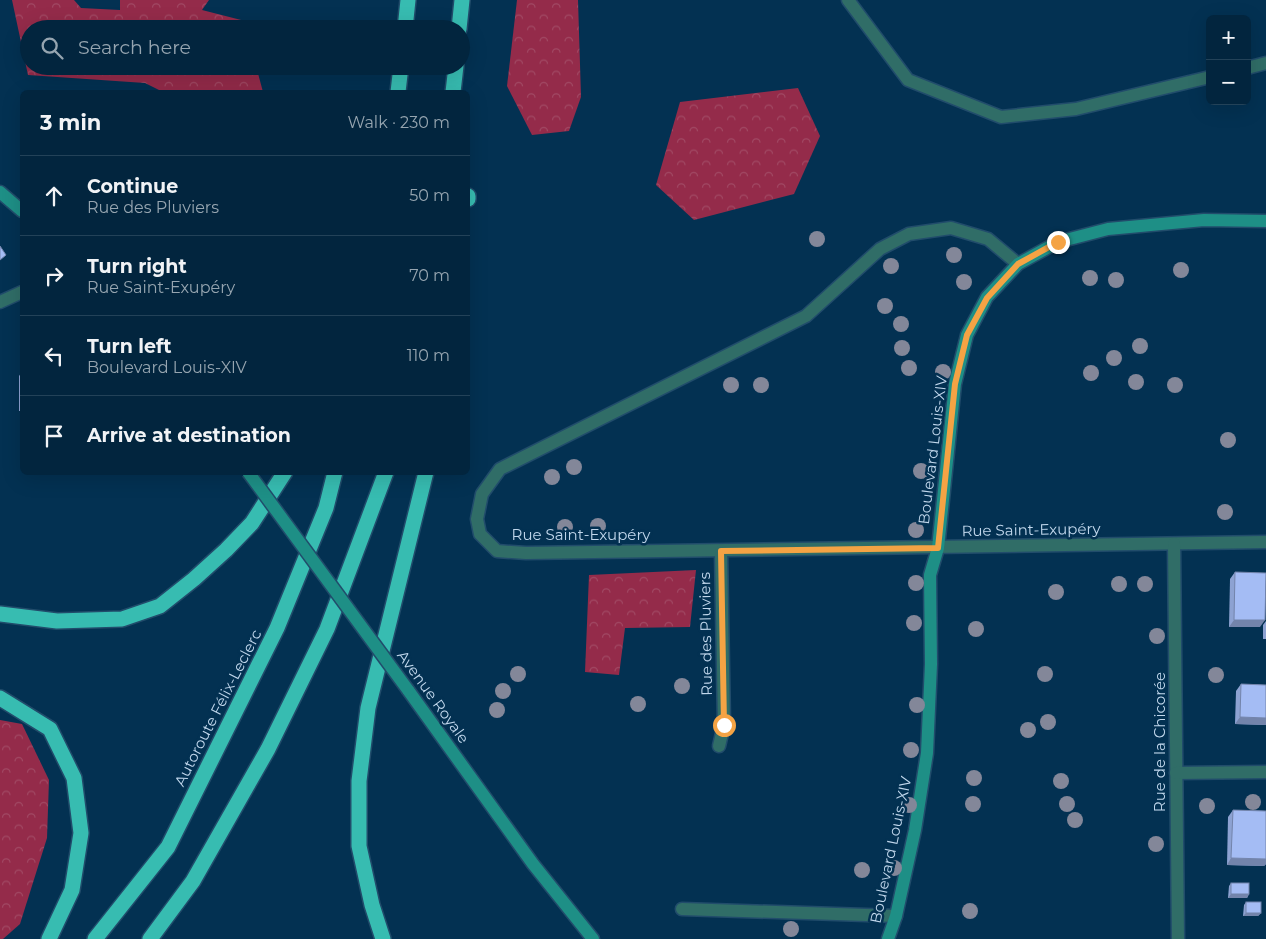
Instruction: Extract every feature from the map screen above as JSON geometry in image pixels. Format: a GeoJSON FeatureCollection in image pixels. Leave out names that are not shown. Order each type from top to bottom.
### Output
{"type":"FeatureCollection","features":[{"type":"Feature","properties":{"kind":"highway"},"geometry":{"type":"LineString","coordinates":[[406,20],[408,0]]}},
{"type":"Feature","properties":{"kind":"highway"},"geometry":{"type":"LineString","coordinates":[[460,20],[462,0]]}},
{"type":"Feature","properties":{"kind":"highway"},"geometry":{"type":"LineString","coordinates":[[398,90],[400,75]]}},
{"type":"Feature","properties":{"kind":"highway"},"geometry":{"type":"LineString","coordinates":[[453,90],[455,75]]}},
{"type":"Feature","properties":{"kind":"highway"},"geometry":{"type":"LineString","coordinates":[[0,614],[57,620],[122,619],[160,606],[194,579],[252,523],[283,475]]}},
{"type":"Feature","properties":{"kind":"highway","name":"Autoroute Félix-Leclerc"},"geometry":{"type":"LineString","coordinates":[[94,939],[168,847],[277,628],[326,508],[335,475]]}},
{"type":"Feature","properties":{"kind":"highway"},"geometry":{"type":"LineString","coordinates":[[150,939],[193,881],[268,749],[327,629],[385,475]]}},
{"type":"Feature","properties":{"kind":"highway"},"geometry":{"type":"LineString","coordinates":[[383,939],[372,905],[359,846],[359,781],[368,708],[425,475]]}},
{"type":"Feature","properties":{"kind":"highway"},"geometry":{"type":"LineString","coordinates":[[0,698],[50,729],[74,778],[81,833],[80,843],[72,890],[49,939]]}},
{"type":"Feature","properties":{"kind":"main road"},"geometry":{"type":"LineString","coordinates":[[0,192],[20,209]]}},
{"type":"Feature","properties":{"kind":"main road","name":"Boulevard Louis-XIV"},"geometry":{"type":"LineString","coordinates":[[888,939],[896,916],[915,830],[927,753],[931,664],[930,575],[938,548],[955,384],[967,335],[987,298],[1018,264],[1058,242],[1108,229],[1204,220],[1266,221]]}},
{"type":"Feature","properties":{"kind":"main road","name":"Avenue Royale"},"geometry":{"type":"LineString","coordinates":[[250,475],[533,864],[593,939]]}},
{"type":"Feature","properties":{"kind":"street"},"geometry":{"type":"LineString","coordinates":[[848,0],[908,80],[1001,117],[1076,109],[1206,78]]}},
{"type":"Feature","properties":{"kind":"street"},"geometry":{"type":"LineString","coordinates":[[1251,67],[1266,63]]}},
{"type":"Feature","properties":{"kind":"street","name":"Rue Saint-Exupéry"},"geometry":{"type":"LineString","coordinates":[[1018,264],[988,239],[951,228],[909,234],[880,249],[806,316],[500,468],[482,494],[477,519],[480,534],[497,551],[526,554],[1266,542]]}},
{"type":"Feature","properties":{"kind":"street"},"geometry":{"type":"LineString","coordinates":[[0,302],[20,293]]}},
{"type":"Feature","properties":{"kind":"street","name":"Rue de la Chicorée"},"geometry":{"type":"LineString","coordinates":[[1174,544],[1178,939]]}},
{"type":"Feature","properties":{"kind":"street","name":"Rue des Pluviers"},"geometry":{"type":"LineString","coordinates":[[719,746],[724,725],[721,551]]}},
{"type":"Feature","properties":{"kind":"street"},"geometry":{"type":"LineString","coordinates":[[1176,773],[1266,772]]}},
{"type":"Feature","properties":{"kind":"street"},"geometry":{"type":"LineString","coordinates":[[682,909],[896,916]]}},
{"type":"Feature","properties":{"kind":"green space"},"geometry":{"type":"Polygon","coordinates":[[[12,0],[74,0],[81,8],[120,10],[120,0],[209,0],[202,10],[241,20],[20,20],[20,38],[12,0]]]}},
{"type":"Feature","properties":{"kind":"green space"},"geometry":{"type":"Polygon","coordinates":[[[517,0],[578,0],[581,97],[569,131],[532,135],[507,86],[517,0]]]}},
{"type":"Feature","properties":{"kind":"green space"},"geometry":{"type":"Polygon","coordinates":[[[28,75],[258,75],[262,90],[159,90],[145,83],[28,75]]]}},
{"type":"Feature","properties":{"kind":"green space"},"geometry":{"type":"Polygon","coordinates":[[[798,88],[820,136],[794,194],[694,220],[656,185],[680,102],[798,88]]]}},
{"type":"Feature","properties":{"kind":"green space"},"geometry":{"type":"Polygon","coordinates":[[[696,570],[690,627],[625,628],[619,675],[585,672],[589,575],[696,570]]]}},
{"type":"Feature","properties":{"kind":"green space"},"geometry":{"type":"Polygon","coordinates":[[[0,720],[22,724],[49,780],[47,838],[20,924],[3,939],[0,939],[0,720]]]}},
{"type":"Feature","properties":{"kind":"building"},"geometry":{"type":"Polygon","coordinates":[[[0,246],[6,255],[0,260],[0,246]]]}},
{"type":"Feature","properties":{"kind":"building"},"geometry":{"type":"Polygon","coordinates":[[[1235,572],[1266,573],[1265,620],[1234,620],[1235,572]]]}},
{"type":"Feature","properties":{"kind":"building"},"geometry":{"type":"Polygon","coordinates":[[[1241,684],[1266,685],[1266,718],[1240,717],[1241,684]]]}},
{"type":"Feature","properties":{"kind":"building"},"geometry":{"type":"Polygon","coordinates":[[[1233,810],[1266,811],[1266,859],[1231,858],[1233,810]]]}},
{"type":"Feature","properties":{"kind":"building"},"geometry":{"type":"Polygon","coordinates":[[[1231,883],[1249,883],[1249,894],[1231,894],[1231,883]]]}},
{"type":"Feature","properties":{"kind":"building"},"geometry":{"type":"Polygon","coordinates":[[[1246,902],[1261,902],[1261,913],[1246,913],[1246,902]]]}},
{"type":"Feature","properties":{"kind":"route"},"geometry":{"type":"LineString","coordinates":[[724,725],[721,551],[938,548],[955,384],[967,335],[987,298],[1018,264],[1058,242]]}}]}
